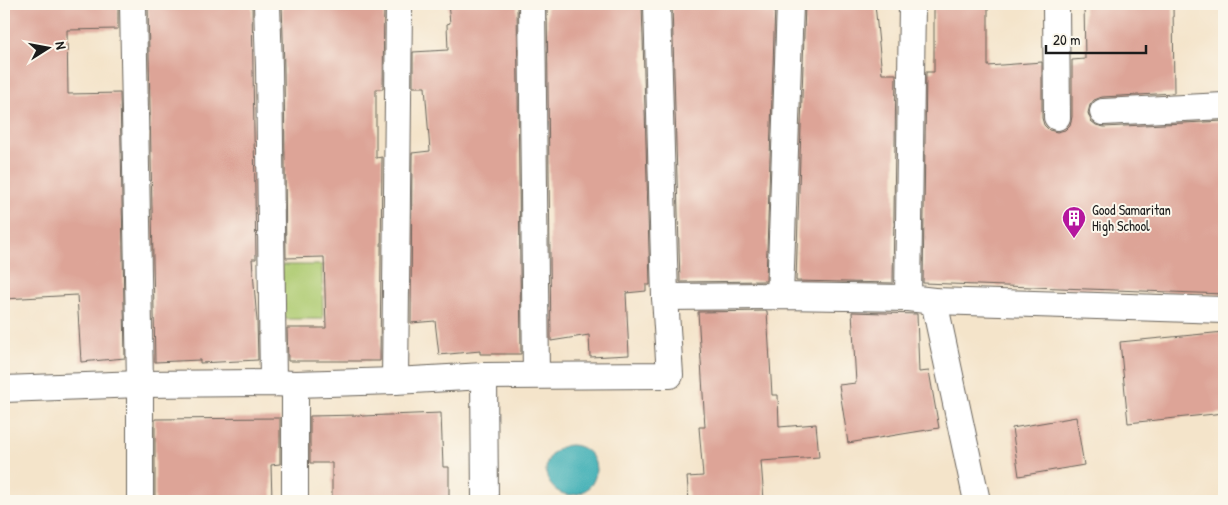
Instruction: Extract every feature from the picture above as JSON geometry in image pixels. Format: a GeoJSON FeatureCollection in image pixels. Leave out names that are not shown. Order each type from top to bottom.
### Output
{"type":"FeatureCollection","features":[{"type":"Feature","properties":{"kind":"street"},"geometry":{"type":"LineString","coordinates":[[133,4],[140,384],[140,501]]}},
{"type":"Feature","properties":{"kind":"street"},"geometry":{"type":"LineString","coordinates":[[267,4],[284,383],[295,501]]}},
{"type":"Feature","properties":{"kind":"street"},"geometry":{"type":"LineString","coordinates":[[395,381],[400,4]]}},
{"type":"Feature","properties":{"kind":"street"},"geometry":{"type":"LineString","coordinates":[[532,4],[536,375]]}},
{"type":"Feature","properties":{"kind":"street"},"geometry":{"type":"LineString","coordinates":[[4,389],[140,384],[395,381],[484,376],[670,375],[665,297],[657,4]]}},
{"type":"Feature","properties":{"kind":"street"},"geometry":{"type":"LineString","coordinates":[[780,296],[790,4]]}},
{"type":"Feature","properties":{"kind":"street"},"geometry":{"type":"LineString","coordinates":[[908,298],[912,4]]}},
{"type":"Feature","properties":{"kind":"street"},"geometry":{"type":"LineString","coordinates":[[1056,4],[1057,117]]}},
{"type":"Feature","properties":{"kind":"street"},"geometry":{"type":"LineString","coordinates":[[1103,112],[1224,106]]}},
{"type":"Feature","properties":{"kind":"street"},"geometry":{"type":"LineString","coordinates":[[665,297],[908,298],[934,301],[1224,310]]}},
{"type":"Feature","properties":{"kind":"street"},"geometry":{"type":"LineString","coordinates":[[934,301],[977,501]]}},
{"type":"Feature","properties":{"kind":"street"},"geometry":{"type":"LineString","coordinates":[[484,376],[485,501]]}},
{"type":"Feature","properties":{"kind":"green space"},"geometry":{"type":"Polygon","coordinates":[[[282,265],[322,265],[323,319],[282,319],[282,265]]]}},
{"type":"Feature","properties":{"kind":"water"},"geometry":{"type":"Polygon","coordinates":[[[566,445],[576,445],[589,452],[596,465],[596,475],[589,488],[576,495],[566,495],[557,491],[550,484],[546,475],[546,465],[550,456],[557,449],[566,445]]]}},
{"type":"Feature","properties":{"kind":"building"},"geometry":{"type":"Polygon","coordinates":[[[4,4],[118,4],[118,29],[67,30],[68,94],[120,93],[125,358],[81,362],[77,295],[4,299],[4,4]]]}},
{"type":"Feature","properties":{"kind":"building"},"geometry":{"type":"Polygon","coordinates":[[[148,4],[252,4],[256,259],[252,259],[258,360],[200,363],[200,360],[155,362],[148,4]]]}},
{"type":"Feature","properties":{"kind":"building"},"geometry":{"type":"Polygon","coordinates":[[[282,4],[384,4],[383,89],[376,89],[376,158],[382,157],[380,361],[288,361],[287,328],[326,328],[324,257],[286,258],[282,4]]]}},
{"type":"Feature","properties":{"kind":"building"},"geometry":{"type":"Polygon","coordinates":[[[448,4],[517,4],[521,354],[480,354],[480,351],[439,355],[435,321],[411,323],[412,153],[430,151],[425,87],[413,87],[413,52],[448,50],[447,24],[450,23],[448,4]]]}},
{"type":"Feature","properties":{"kind":"building"},"geometry":{"type":"Polygon","coordinates":[[[547,4],[642,4],[650,285],[646,285],[646,291],[626,293],[629,355],[590,357],[589,335],[551,341],[547,4]]]}},
{"type":"Feature","properties":{"kind":"building"},"geometry":{"type":"Polygon","coordinates":[[[672,4],[775,4],[766,281],[680,282],[672,4]]]}},
{"type":"Feature","properties":{"kind":"building"},"geometry":{"type":"Polygon","coordinates":[[[805,4],[875,4],[882,74],[896,74],[893,283],[796,281],[805,4]]]}},
{"type":"Feature","properties":{"kind":"building"},"geometry":{"type":"Polygon","coordinates":[[[934,4],[988,4],[988,66],[1042,62],[1042,118],[1044,125],[1049,130],[1057,132],[1065,130],[1070,125],[1072,117],[1072,60],[1085,59],[1084,4],[1173,4],[1174,93],[1102,97],[1094,100],[1090,105],[1088,113],[1091,121],[1096,125],[1104,127],[1224,121],[1224,294],[923,283],[926,72],[934,72],[934,4]]]}},
{"type":"Feature","properties":{"kind":"building"},"geometry":{"type":"Polygon","coordinates":[[[767,311],[772,395],[778,395],[779,427],[816,424],[819,457],[761,461],[764,500],[689,501],[687,477],[703,476],[699,427],[705,427],[698,312],[767,311]]]}},
{"type":"Feature","properties":{"kind":"building"},"geometry":{"type":"Polygon","coordinates":[[[852,312],[917,314],[919,372],[929,371],[939,428],[848,443],[839,385],[856,383],[852,312]]]}},
{"type":"Feature","properties":{"kind":"building"},"geometry":{"type":"Polygon","coordinates":[[[1224,332],[1224,413],[1128,423],[1120,342],[1224,332]]]}},
{"type":"Feature","properties":{"kind":"building"},"geometry":{"type":"Polygon","coordinates":[[[441,413],[443,467],[449,467],[449,501],[332,501],[332,463],[310,463],[310,416],[441,413]]]}},
{"type":"Feature","properties":{"kind":"building"},"geometry":{"type":"Polygon","coordinates":[[[1076,417],[1084,465],[1019,476],[1012,428],[1076,417]]]}},
{"type":"Feature","properties":{"kind":"building"},"geometry":{"type":"Polygon","coordinates":[[[280,418],[280,464],[271,465],[272,501],[223,501],[223,498],[155,501],[155,419],[280,418]]]}},
{"type":"Feature","properties":{"kind":"place","name":"Good Samaritan High School"},"geometry":{"type":"Point","coordinates":[1074,239]}}]}
